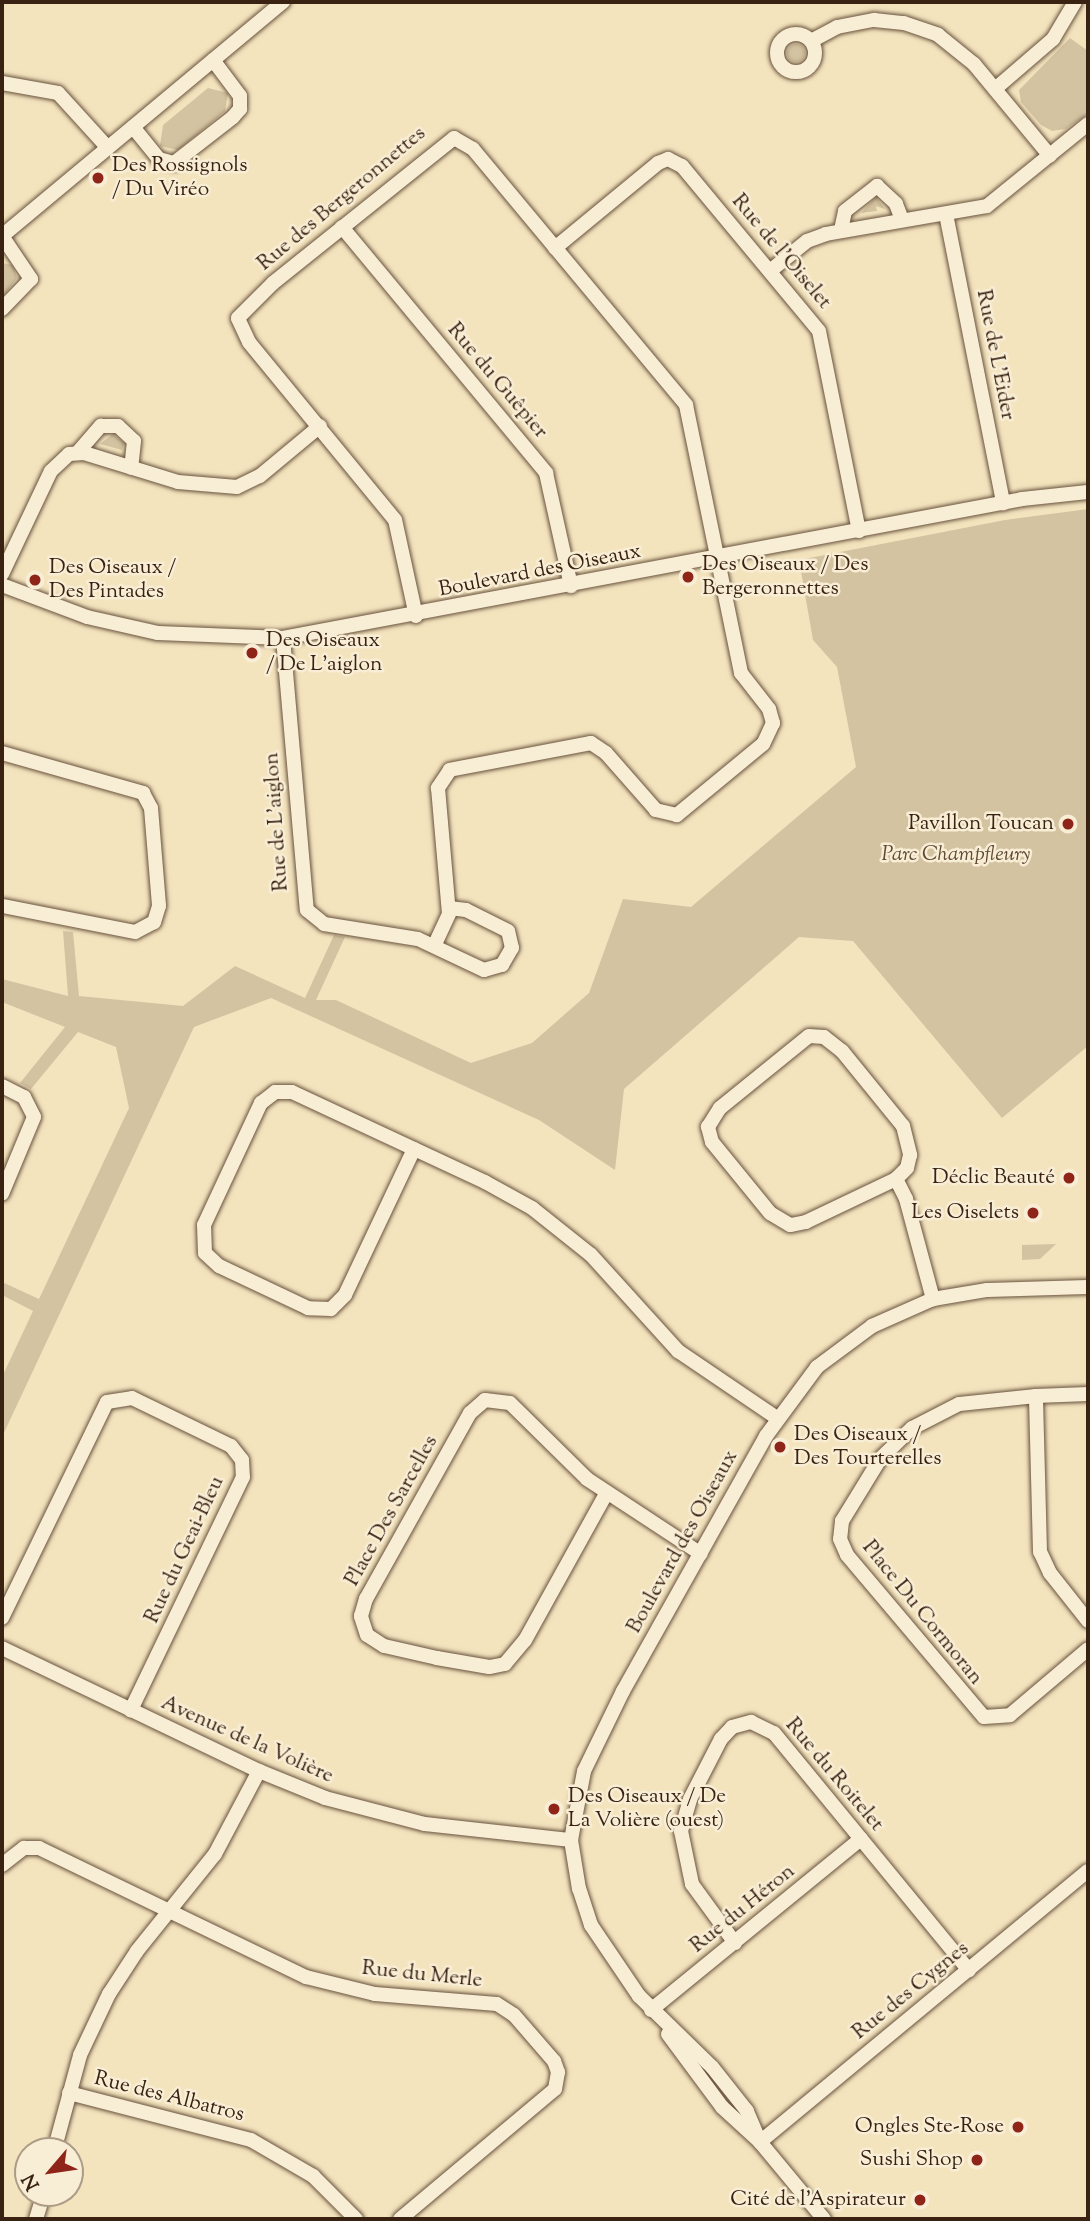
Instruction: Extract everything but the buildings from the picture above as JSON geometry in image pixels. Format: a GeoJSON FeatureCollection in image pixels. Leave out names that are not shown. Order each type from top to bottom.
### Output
{"type":"FeatureCollection","features":[{"type":"Feature","properties":{"kind":"street"},"geometry":{"type":"LineString","coordinates":[[2,309],[28,286],[31,275],[2,236],[283,2]]}},
{"type":"Feature","properties":{"kind":"street"},"geometry":{"type":"LineString","coordinates":[[995,89],[1053,39],[1075,2]]}},
{"type":"Feature","properties":{"kind":"street"},"geometry":{"type":"LineString","coordinates":[[811,41],[849,23],[882,19],[904,23],[951,43],[995,89],[1049,156]]}},
{"type":"Feature","properties":{"kind":"street"},"geometry":{"type":"LineString","coordinates":[[133,127],[159,159],[174,163],[233,117],[240,109],[240,96],[213,60]]}},
{"type":"Feature","properties":{"kind":"street"},"geometry":{"type":"LineString","coordinates":[[2,83],[58,93],[108,148]]}},
{"type":"Feature","properties":{"kind":"street"},"geometry":{"type":"LineString","coordinates":[[770,271],[807,242],[841,230],[946,214],[990,204],[1088,124]]}},
{"type":"Feature","properties":{"kind":"street","name":"Rue des Bergeronnettes"},"geometry":{"type":"LineString","coordinates":[[416,616],[398,524],[242,332],[238,318],[248,305],[441,145],[458,138],[473,149],[686,405],[718,559]]}},
{"type":"Feature","properties":{"kind":"street","name":"Rue de l'Oiselet"},"geometry":{"type":"LineString","coordinates":[[555,248],[650,169],[668,159],[686,171],[821,336],[859,531]]}},
{"type":"Feature","properties":{"kind":"street"},"geometry":{"type":"LineString","coordinates":[[841,230],[845,211],[877,186],[896,204],[902,220]]}},
{"type":"Feature","properties":{"kind":"street","name":"Rue de L'Eider"},"geometry":{"type":"LineString","coordinates":[[946,214],[1003,503]]}},
{"type":"Feature","properties":{"kind":"street","name":"Rue du Guêpier"},"geometry":{"type":"LineString","coordinates":[[342,227],[546,473],[571,586]]}},
{"type":"Feature","properties":{"kind":"street"},"geometry":{"type":"LineString","coordinates":[[2,574],[51,471],[65,456],[78,452],[101,426],[118,426],[134,441],[131,468]]}},
{"type":"Feature","properties":{"kind":"street"},"geometry":{"type":"LineString","coordinates":[[78,452],[178,482],[241,486],[260,476],[320,426]]}},
{"type":"Feature","properties":{"kind":"street","name":"Boulevard des Oiseaux"},"geometry":{"type":"LineString","coordinates":[[2,585],[87,617],[158,633],[283,638],[416,616],[1003,503],[1088,492]]}},
{"type":"Feature","properties":{"kind":"street"},"geometry":{"type":"LineString","coordinates":[[434,946],[449,908],[438,788],[450,770],[591,743],[606,753],[656,810],[674,816],[689,809],[766,741],[772,727],[771,713],[741,673],[718,559]]}},
{"type":"Feature","properties":{"kind":"street","name":"Rue de L'aiglon"},"geometry":{"type":"LineString","coordinates":[[283,638],[305,906],[324,924],[409,937],[487,970],[502,965],[512,948],[505,929],[466,910],[449,908]]}},
{"type":"Feature","properties":{"kind":"street"},"geometry":{"type":"LineString","coordinates":[[2,753],[142,793],[151,808],[159,906],[154,922],[135,932],[2,906]]}},
{"type":"Feature","properties":{"kind":"street"},"geometry":{"type":"LineString","coordinates":[[808,1036],[824,1037],[842,1051],[907,1132],[909,1163],[895,1179],[806,1222],[785,1223],[770,1213],[716,1148],[709,1134],[709,1122],[798,1043],[808,1036]]}},
{"type":"Feature","properties":{"kind":"street"},"geometry":{"type":"LineString","coordinates":[[2,1086],[24,1097],[34,1117],[2,1194]]}},
{"type":"Feature","properties":{"kind":"street"},"geometry":{"type":"LineString","coordinates":[[414,1149],[345,1295],[331,1308],[308,1308],[219,1266],[205,1253],[204,1225],[261,1103],[271,1094],[296,1093],[502,1190],[557,1226],[596,1260],[678,1351],[777,1418]]}},
{"type":"Feature","properties":{"kind":"street"},"geometry":{"type":"LineString","coordinates":[[895,1179],[906,1199],[933,1299]]}},
{"type":"Feature","properties":{"kind":"street","name":"Boulevard des Oiseaux"},"geometry":{"type":"LineString","coordinates":[[824,2219],[760,2143],[747,2110],[712,2067],[651,2010],[610,1958],[591,1925],[579,1889],[571,1840],[578,1790],[595,1745],[701,1554],[777,1418],[809,1375],[843,1345],[884,1319],[933,1299],[987,1290],[1088,1287]]}},
{"type":"Feature","properties":{"kind":"street","name":"Place Du Cormoran"},"geometry":{"type":"LineString","coordinates":[[1088,1394],[959,1404],[912,1428],[873,1468],[842,1521],[839,1539],[864,1577],[984,1717],[1010,1716],[1088,1649]]}},
{"type":"Feature","properties":{"kind":"street"},"geometry":{"type":"LineString","coordinates":[[1036,1396],[1039,1548],[1050,1573],[1088,1621]]}},
{"type":"Feature","properties":{"kind":"street","name":"Rue du Geai-Bleu"},"geometry":{"type":"LineString","coordinates":[[2,1618],[107,1402],[132,1398],[231,1446],[242,1460],[243,1477],[131,1710]]}},
{"type":"Feature","properties":{"kind":"street","name":"Place Des Sarcelles"},"geometry":{"type":"LineString","coordinates":[[606,1494],[525,1640],[505,1664],[489,1667],[426,1656],[377,1643],[367,1635],[361,1616],[366,1599],[480,1403],[498,1399],[510,1404],[606,1494],[701,1554]]}},
{"type":"Feature","properties":{"kind":"street","name":"Avenue de la Volière"},"geometry":{"type":"LineString","coordinates":[[2,1648],[258,1771],[325,1798],[390,1817],[571,1840]]}},
{"type":"Feature","properties":{"kind":"street","name":"Rue du Roitelet"},"geometry":{"type":"LineString","coordinates":[[735,1943],[696,1892],[681,1840],[690,1799],[728,1730],[746,1721],[769,1729],[969,1969]]}},
{"type":"Feature","properties":{"kind":"street"},"geometry":{"type":"LineString","coordinates":[[58,2137],[84,2046],[109,1994],[215,1854],[258,1771]]}},
{"type":"Feature","properties":{"kind":"street","name":"Rue du Héron"},"geometry":{"type":"LineString","coordinates":[[651,2010],[861,1839]]}},
{"type":"Feature","properties":{"kind":"street","name":"Rue du Merle"},"geometry":{"type":"LineString","coordinates":[[2,1865],[24,1847],[38,1847],[315,1979],[375,1994],[501,2006],[518,2019],[554,2061],[557,2084],[548,2099],[400,2219]]}},
{"type":"Feature","properties":{"kind":"street","name":"Rue des Cygnes"},"geometry":{"type":"LineString","coordinates":[[760,2143],[1088,1871]]}},
{"type":"Feature","properties":{"kind":"street","name":"Rue des Albatros"},"geometry":{"type":"LineString","coordinates":[[69,2093],[241,2136],[297,2164],[356,2219]]}},
{"type":"Feature","properties":{"kind":"green space"},"geometry":{"type":"Polygon","coordinates":[[[1070,38],[1088,51],[1088,114],[1065,129],[1052,131],[1041,125],[1021,102],[1019,90],[1070,38]]]}},
{"type":"Feature","properties":{"kind":"green space"},"geometry":{"type":"Polygon","coordinates":[[[792,44],[800,44],[805,53],[803,60],[792,62],[787,57],[787,49],[792,44]]]}},
{"type":"Feature","properties":{"kind":"green space"},"geometry":{"type":"Polygon","coordinates":[[[208,88],[228,93],[225,111],[178,150],[160,146],[163,125],[208,88]]]}},
{"type":"Feature","properties":{"kind":"green space"},"geometry":{"type":"Polygon","coordinates":[[[876,197],[885,209],[876,206],[877,211],[861,213],[876,197]]]}},
{"type":"Feature","properties":{"kind":"green space"},"geometry":{"type":"Polygon","coordinates":[[[2,263],[13,265],[17,278],[2,297],[2,263]]]}},
{"type":"Feature","properties":{"kind":"green space"},"geometry":{"type":"Polygon","coordinates":[[[113,434],[124,443],[122,450],[100,444],[113,434]]]}},
{"type":"Feature","properties":{"kind":"green space","name":"Parc Champfleury"},"geometry":{"type":"Polygon","coordinates":[[[1088,509],[1088,1046],[1002,1118],[853,941],[799,937],[624,1089],[615,1170],[539,1120],[271,998],[194,1027],[2,1437],[2,1377],[33,1311],[2,1295],[2,1282],[39,1299],[129,1108],[116,1047],[78,1032],[31,1089],[20,1083],[65,1027],[2,1002],[2,979],[68,996],[63,931],[73,932],[79,996],[183,1006],[235,966],[305,998],[334,935],[345,937],[316,1000],[336,1000],[471,1063],[532,1043],[589,993],[623,899],[691,907],[856,767],[837,667],[813,640],[799,560],[1005,520],[1088,509]]]}},
{"type":"Feature","properties":{"kind":"green space"},"geometry":{"type":"Polygon","coordinates":[[[1056,1244],[1040,1259],[1022,1260],[1022,1245],[1056,1244]]]}},
{"type":"Feature","properties":{"kind":"place","name":"Des Rossignols / Du Viréo"},"geometry":{"type":"Point","coordinates":[98,178]}},
{"type":"Feature","properties":{"kind":"place","name":"Des Oiseaux / Des Bergeronnettes"},"geometry":{"type":"Point","coordinates":[688,577]}},
{"type":"Feature","properties":{"kind":"place","name":"Des Oiseaux / Des Pintades"},"geometry":{"type":"Point","coordinates":[35,580]}},
{"type":"Feature","properties":{"kind":"place","name":"Des Oiseaux / De L'aiglon"},"geometry":{"type":"Point","coordinates":[252,653]}},
{"type":"Feature","properties":{"kind":"place","name":"Pavillon Toucan"},"geometry":{"type":"Point","coordinates":[1068,824]}},
{"type":"Feature","properties":{"kind":"place","name":"Déclic Beauté"},"geometry":{"type":"Point","coordinates":[1069,1178]}},
{"type":"Feature","properties":{"kind":"place","name":"Les Oiselets"},"geometry":{"type":"Point","coordinates":[1033,1213]}},
{"type":"Feature","properties":{"kind":"place","name":"Des Oiseaux / Des Tourterelles"},"geometry":{"type":"Point","coordinates":[780,1447]}},
{"type":"Feature","properties":{"kind":"place","name":"Des Oiseaux / De La Volière (ouest)"},"geometry":{"type":"Point","coordinates":[554,1809]}},
{"type":"Feature","properties":{"kind":"place","name":"Ongles Ste-Rose"},"geometry":{"type":"Point","coordinates":[1018,2127]}},
{"type":"Feature","properties":{"kind":"place","name":"Sushi Shop"},"geometry":{"type":"Point","coordinates":[977,2160]}},
{"type":"Feature","properties":{"kind":"place","name":"Cité de l'Aspirateur"},"geometry":{"type":"Point","coordinates":[920,2200]}}]}
